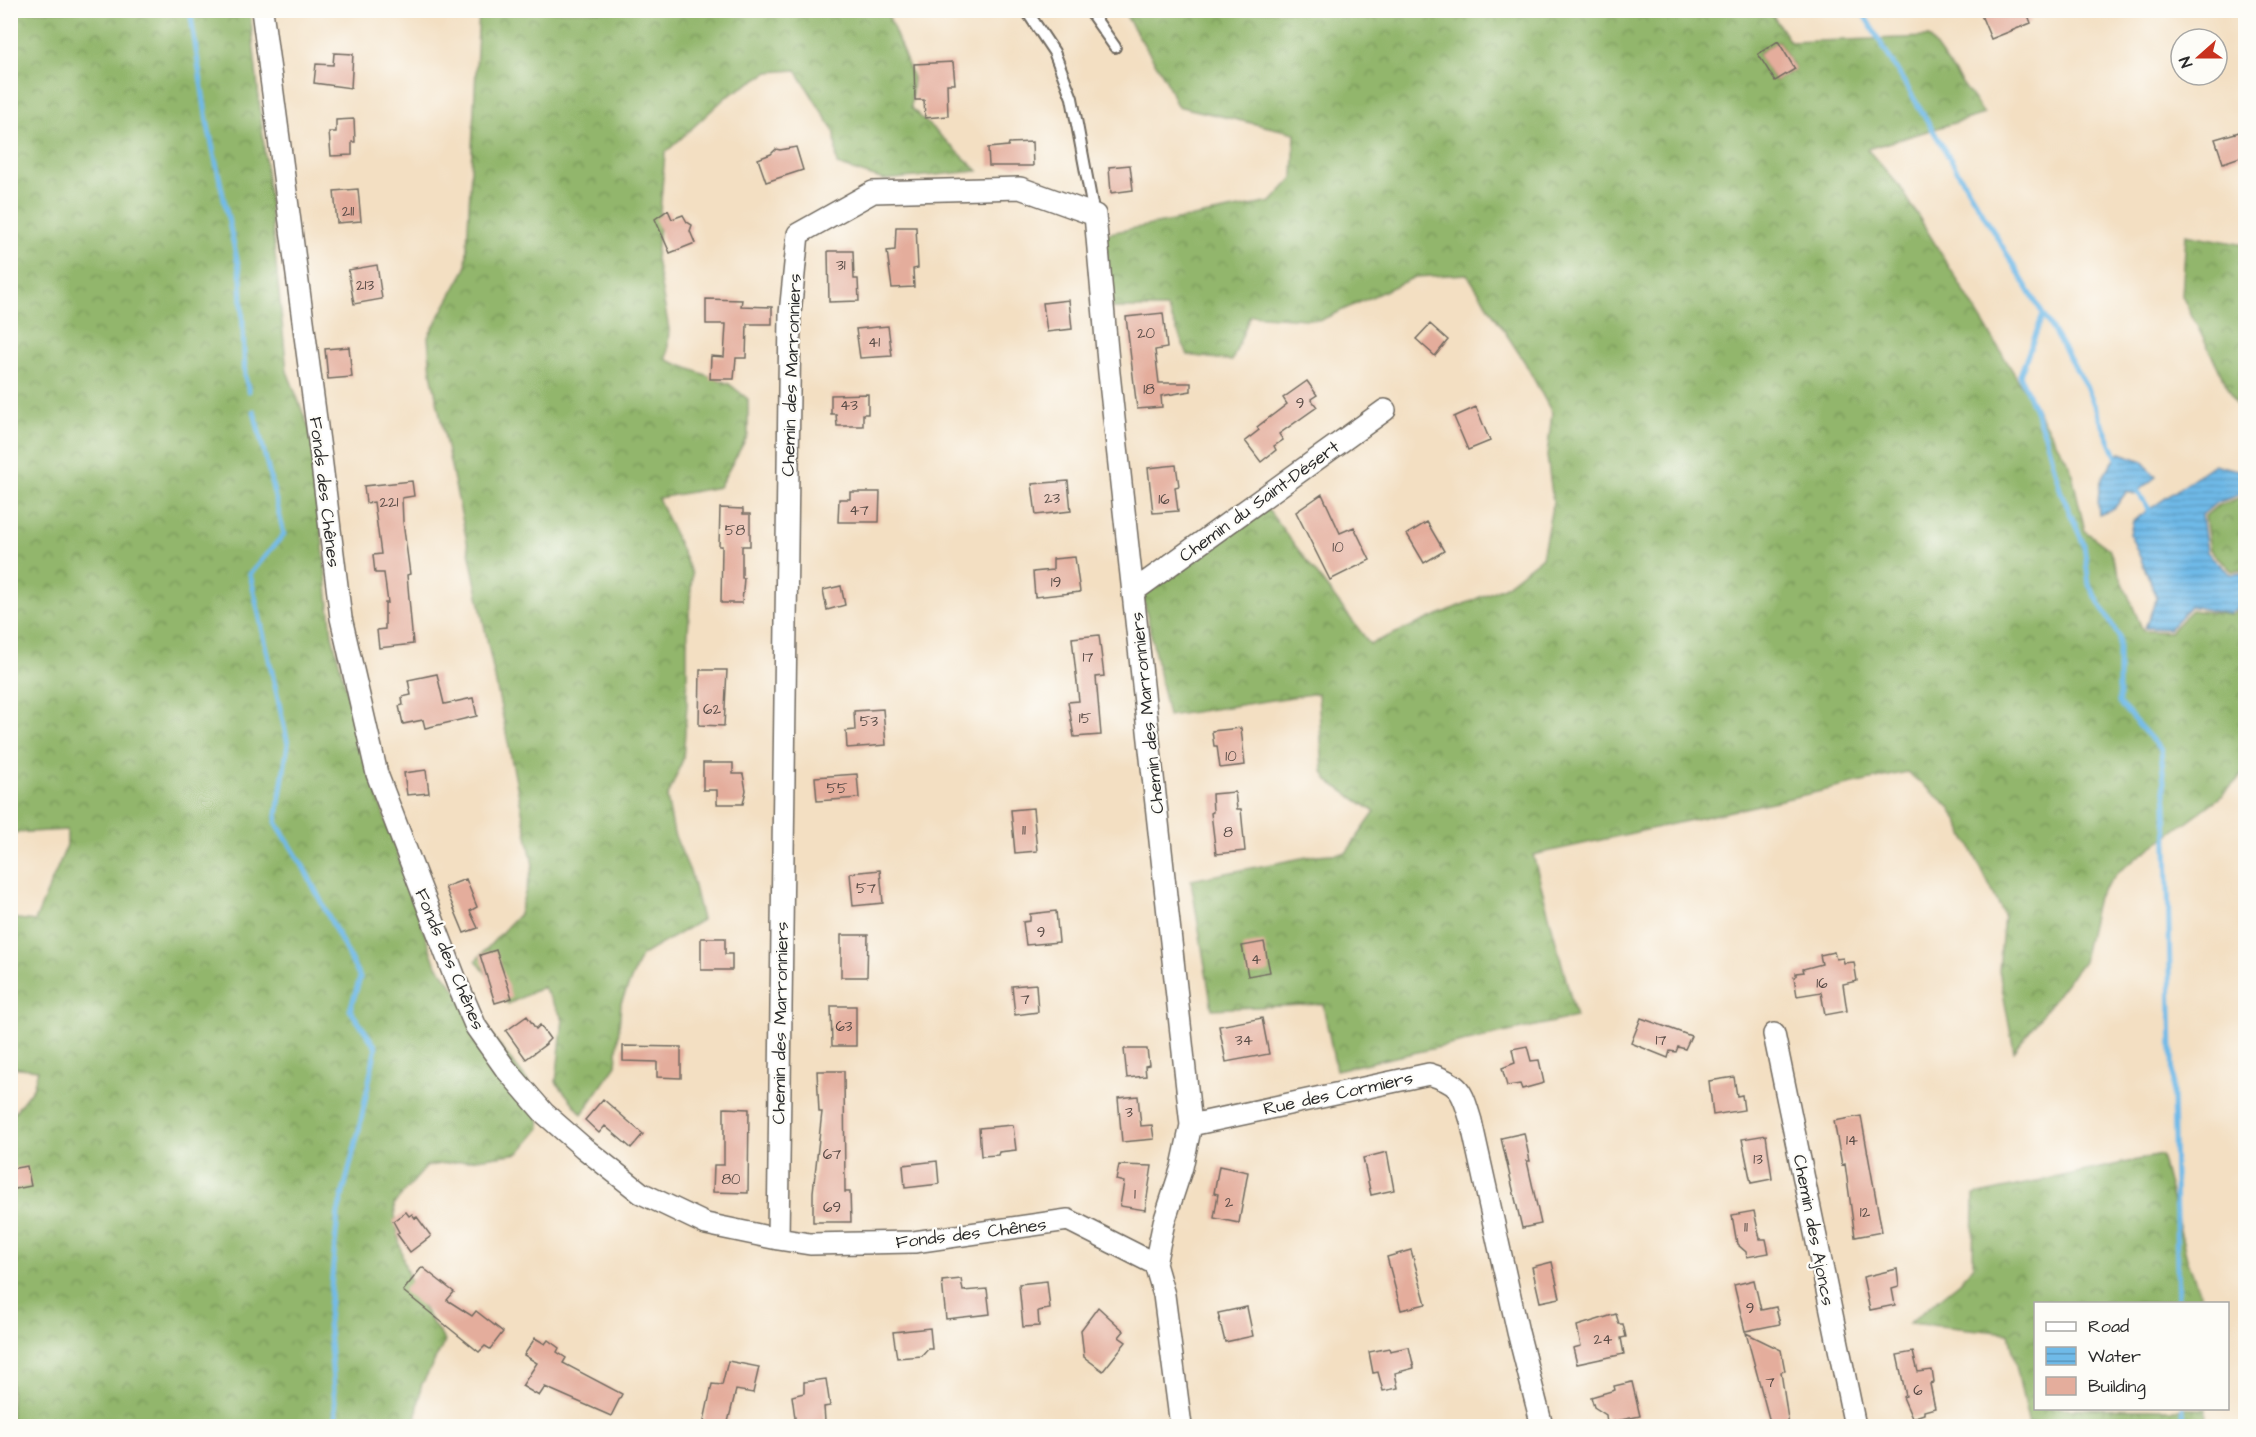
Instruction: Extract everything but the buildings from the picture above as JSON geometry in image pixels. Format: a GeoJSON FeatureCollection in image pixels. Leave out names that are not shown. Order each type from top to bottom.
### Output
{"type":"FeatureCollection","features":[{"type":"Feature","properties":{"kind":"street","name":"Fonds des Chênes"},"geometry":{"type":"LineString","coordinates":[[262,10],[340,618],[377,774],[476,1027],[505,1068],[544,1113],[641,1193],[706,1224],[810,1244],[914,1242],[1068,1220],[1155,1264]]}},
{"type":"Feature","properties":{"kind":"street","name":"Chemin des Marronniers"},"geometry":{"type":"LineString","coordinates":[[777,1239],[790,314],[798,234],[873,192],[1020,189],[1095,215],[1109,373],[1191,1125]]}},
{"type":"Feature","properties":{"kind":"street","name":"Chemin du Saint-Désert"},"geometry":{"type":"LineString","coordinates":[[1134,591],[1385,410]]}},
{"type":"Feature","properties":{"kind":"street","name":"Chemin des Ajoncs"},"geometry":{"type":"LineString","coordinates":[[1774,1034],[1855,1426]]}},
{"type":"Feature","properties":{"kind":"street","name":"Rue des Cormiers"},"geometry":{"type":"LineString","coordinates":[[1191,1125],[1429,1074],[1446,1079],[1462,1092],[1471,1121],[1518,1332],[1542,1426]]}},
{"type":"Feature","properties":{"kind":"street"},"geometry":{"type":"LineString","coordinates":[[1181,1426],[1164,1295],[1155,1264],[1164,1222],[1182,1167],[1191,1125]]}},
{"type":"Feature","properties":{"kind":"lane"},"geometry":{"type":"LineString","coordinates":[[1026,10],[1054,52],[1072,98],[1095,215]]}},
{"type":"Feature","properties":{"kind":"lane"},"geometry":{"type":"LineString","coordinates":[[1089,10],[1115,47]]}},
{"type":"Feature","properties":{"kind":"green space"},"geometry":{"type":"Polygon","coordinates":[[[1769,10],[1790,42],[1929,37],[1984,114],[1867,149],[1901,188],[2070,465],[2085,531],[2109,549],[2143,631],[2170,632],[2191,610],[2231,615],[2245,604],[2245,772],[2223,795],[2118,872],[2097,897],[2083,961],[2014,1051],[1999,971],[2004,915],[1951,808],[1907,772],[1533,855],[1576,1017],[1336,1070],[1323,1004],[1212,1009],[1191,880],[1317,855],[1346,853],[1375,812],[1328,781],[1323,771],[1318,693],[1168,716],[1142,591],[1262,502],[1370,644],[1504,587],[1542,557],[1553,502],[1547,456],[1552,413],[1524,361],[1467,274],[1415,277],[1321,320],[1250,315],[1232,361],[1188,355],[1167,308],[1112,308],[1104,234],[1271,202],[1293,178],[1295,133],[1177,106],[1165,78],[1123,11],[1769,10]],[[1778,41],[1758,54],[1775,81],[1795,69],[1778,41]]]}},
{"type":"Feature","properties":{"kind":"green space"},"geometry":{"type":"Polygon","coordinates":[[[11,11],[250,11],[287,371],[312,436],[332,635],[364,757],[435,963],[533,1088],[539,1116],[540,1128],[519,1153],[427,1166],[394,1204],[399,1243],[409,1277],[423,1308],[445,1341],[421,1386],[415,1426],[11,1426],[11,1117],[33,1088],[38,1070],[11,1067],[10,918],[35,921],[67,845],[67,830],[11,833],[11,11]]]}},
{"type":"Feature","properties":{"kind":"green space"},"geometry":{"type":"Polygon","coordinates":[[[479,11],[882,11],[889,17],[913,78],[911,108],[978,171],[884,180],[837,165],[835,133],[796,70],[768,72],[726,97],[665,153],[656,259],[669,329],[667,360],[729,384],[748,399],[748,435],[719,487],[658,498],[692,574],[683,759],[667,798],[674,834],[691,874],[702,920],[641,956],[621,1003],[616,1065],[582,1114],[556,1082],[563,1019],[543,987],[508,1004],[476,960],[519,914],[533,865],[431,373],[428,337],[466,268],[479,11]]]}},
{"type":"Feature","properties":{"kind":"green space"},"geometry":{"type":"Polygon","coordinates":[[[2186,234],[2245,245],[2245,421],[2182,296],[2186,234]]]}},
{"type":"Feature","properties":{"kind":"green space"},"geometry":{"type":"Polygon","coordinates":[[[2245,496],[2245,570],[2232,571],[2210,550],[2205,516],[2217,506],[2245,496]]]}},
{"type":"Feature","properties":{"kind":"green space"},"geometry":{"type":"Polygon","coordinates":[[[2161,1155],[2188,1262],[2204,1302],[2034,1302],[2034,1410],[2206,1410],[2205,1426],[2029,1426],[2009,1333],[1909,1323],[1960,1282],[1973,1265],[1974,1195],[2161,1155]]]}},
{"type":"Feature","properties":{"kind":"water"},"geometry":{"type":"Polygon","coordinates":[[[2120,453],[2143,461],[2156,477],[2134,494],[2127,491],[2114,509],[2099,515],[2098,496],[2101,481],[2120,453]]]}},
{"type":"Feature","properties":{"kind":"water"},"geometry":{"type":"Polygon","coordinates":[[[2214,464],[2245,472],[2245,493],[2216,503],[2202,515],[2207,552],[2230,574],[2245,573],[2245,601],[2229,614],[2190,606],[2169,629],[2145,628],[2157,597],[2130,534],[2133,521],[2214,464]]]}},
{"type":"Feature","properties":{"kind":"waterway"},"geometry":{"type":"LineString","coordinates":[[190,10],[207,121],[241,278],[245,377],[249,391]]}},
{"type":"Feature","properties":{"kind":"waterway"},"geometry":{"type":"LineString","coordinates":[[1861,10],[2086,386],[2119,463]]}},
{"type":"Feature","properties":{"kind":"waterway"},"geometry":{"type":"LineString","coordinates":[[2043,315],[2020,375],[2045,435],[2061,492],[2084,545],[2089,585],[2119,637],[2119,703],[2161,750],[2166,803],[2178,1302]]}},
{"type":"Feature","properties":{"kind":"waterway"},"geometry":{"type":"LineString","coordinates":[[254,411],[284,534],[250,574],[288,744],[276,822],[303,866],[360,978],[350,1010],[376,1047],[359,1130],[338,1213],[328,1320],[337,1426]]}},
{"type":"Feature","properties":{"kind":"waterway"},"geometry":{"type":"LineString","coordinates":[[2134,486],[2149,509],[2149,514]]}},
{"type":"Feature","properties":{"kind":"waterway"},"geometry":{"type":"LineString","coordinates":[[2183,1410],[2184,1426]]}}]}
